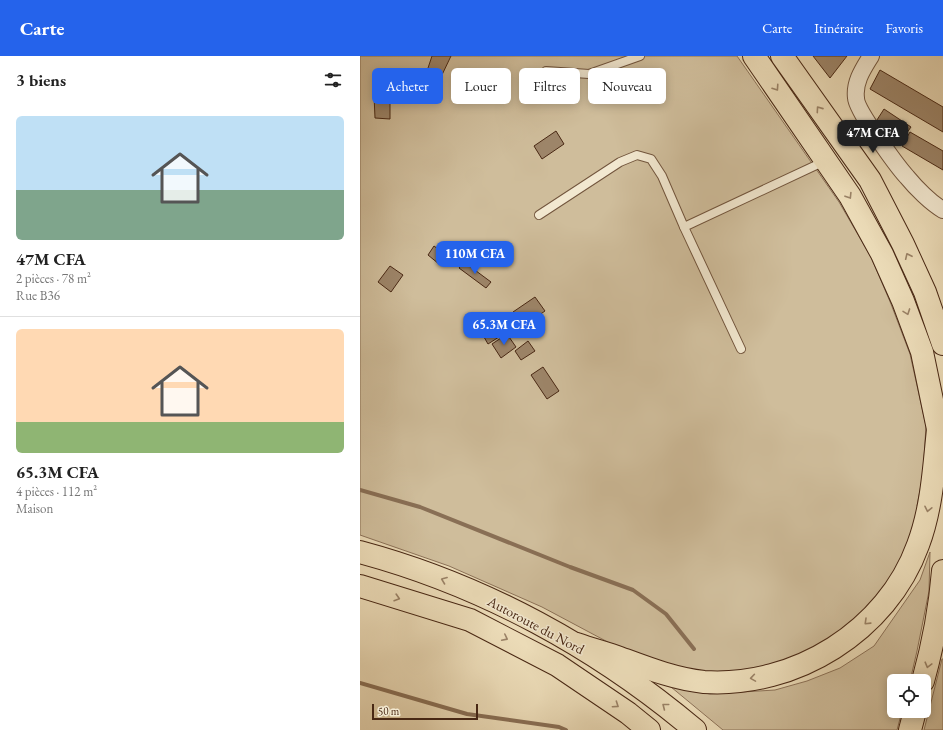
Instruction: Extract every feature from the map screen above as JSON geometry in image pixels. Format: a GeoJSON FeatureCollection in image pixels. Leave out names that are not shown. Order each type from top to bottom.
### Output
{"type":"FeatureCollection","features":[{"type":"Feature","properties":{"kind":"main road"},"geometry":{"type":"LineString","coordinates":[[754,56],[850,196],[882,254],[904,301],[922,352],[938,429],[943,468]]}},
{"type":"Feature","properties":{"kind":"main road"},"geometry":{"type":"LineString","coordinates":[[782,56],[870,180],[903,244],[925,292],[943,344]]}},
{"type":"Feature","properties":{"kind":"main road"},"geometry":{"type":"LineString","coordinates":[[576,644],[661,673],[703,682],[733,681],[763,677],[793,668],[824,655],[853,636],[877,612],[909,568],[919,544],[928,510],[938,429]]}},
{"type":"Feature","properties":{"kind":"main road","name":"Autoroute du Nord"},"geometry":{"type":"LineString","coordinates":[[360,552],[428,574],[480,595],[576,644],[647,692],[695,730]]}},
{"type":"Feature","properties":{"kind":"main road"},"geometry":{"type":"LineString","coordinates":[[925,674],[931,653],[939,609],[943,571]]}},
{"type":"Feature","properties":{"kind":"main road","name":"Autoroute du Nord"},"geometry":{"type":"LineString","coordinates":[[360,586],[470,620],[557,665],[628,713],[649,730]]}},
{"type":"Feature","properties":{"kind":"main road"},"geometry":{"type":"LineString","coordinates":[[910,730],[913,718]]}},
{"type":"Feature","properties":{"kind":"street"},"geometry":{"type":"LineString","coordinates":[[871,56],[860,74],[856,88],[856,100],[860,112],[906,177],[943,210]]}},
{"type":"Feature","properties":{"kind":"lane"},"geometry":{"type":"LineString","coordinates":[[580,73],[589,74],[640,56]]}},
{"type":"Feature","properties":{"kind":"lane"},"geometry":{"type":"LineString","coordinates":[[539,215],[620,162],[637,155],[651,159],[662,176],[741,349]]}},
{"type":"Feature","properties":{"kind":"lane"},"geometry":{"type":"LineString","coordinates":[[684,227],[825,161]]}},
{"type":"Feature","properties":{"kind":"shaded area"},"geometry":{"type":"Polygon","coordinates":[[[360,56],[737,56],[839,202],[871,257],[910,354],[926,426],[923,474],[917,506],[921,510],[898,570],[876,599],[852,623],[820,647],[759,669],[703,672],[667,664],[619,648],[542,607],[449,566],[360,535],[360,56]]]}},
{"type":"Feature","properties":{"kind":"shaded area"},"geometry":{"type":"Polygon","coordinates":[[[930,552],[929,591],[912,674],[887,674],[887,718],[900,718],[897,730],[723,730],[671,687],[710,694],[775,690],[807,681],[840,668],[874,646],[920,580],[930,552]]]}},
{"type":"Feature","properties":{"kind":"shaded area"},"geometry":{"type":"Polygon","coordinates":[[[943,659],[943,730],[924,730],[927,718],[931,718],[931,702],[943,659]]]}},
{"type":"Feature","properties":{"kind":"building"},"geometry":{"type":"Polygon","coordinates":[[[432,56],[451,56],[443,73],[443,68],[428,68],[432,56]]]}},
{"type":"Feature","properties":{"kind":"building"},"geometry":{"type":"Polygon","coordinates":[[[813,56],[847,56],[830,78],[813,56]]]}},
{"type":"Feature","properties":{"kind":"building"},"geometry":{"type":"Polygon","coordinates":[[[880,70],[943,107],[943,132],[870,89],[880,70]]]}},
{"type":"Feature","properties":{"kind":"building"},"geometry":{"type":"Polygon","coordinates":[[[374,104],[390,104],[390,119],[375,118],[374,104]]]}},
{"type":"Feature","properties":{"kind":"building"},"geometry":{"type":"Polygon","coordinates":[[[884,109],[911,127],[901,141],[875,123],[884,109]]]}},
{"type":"Feature","properties":{"kind":"building"},"geometry":{"type":"Polygon","coordinates":[[[556,131],[564,144],[542,159],[534,146],[556,131]]]}},
{"type":"Feature","properties":{"kind":"building"},"geometry":{"type":"Polygon","coordinates":[[[910,132],[943,151],[943,170],[902,146],[910,132]]]}},
{"type":"Feature","properties":{"kind":"building"},"geometry":{"type":"Polygon","coordinates":[[[434,246],[446,255],[439,264],[428,255],[434,246]]]}},
{"type":"Feature","properties":{"kind":"building"},"geometry":{"type":"Polygon","coordinates":[[[464,262],[491,282],[486,288],[459,268],[464,262]]]}},
{"type":"Feature","properties":{"kind":"building"},"geometry":{"type":"Polygon","coordinates":[[[390,266],[403,275],[391,292],[378,282],[390,266]]]}},
{"type":"Feature","properties":{"kind":"building"},"geometry":{"type":"Polygon","coordinates":[[[535,297],[545,311],[523,326],[513,312],[535,297]]]}},
{"type":"Feature","properties":{"kind":"building"},"geometry":{"type":"Polygon","coordinates":[[[497,328],[502,335],[488,344],[484,337],[497,328]]]}},
{"type":"Feature","properties":{"kind":"building"},"geometry":{"type":"Polygon","coordinates":[[[507,334],[516,347],[501,358],[492,344],[507,334]]]}},
{"type":"Feature","properties":{"kind":"building"},"geometry":{"type":"Polygon","coordinates":[[[528,341],[535,351],[521,360],[515,351],[528,341]]]}},
{"type":"Feature","properties":{"kind":"building"},"geometry":{"type":"Polygon","coordinates":[[[543,367],[559,391],[547,399],[531,375],[543,367]]]}},
{"type":"Feature","properties":{"kind":"waterway"},"geometry":{"type":"LineString","coordinates":[[360,490],[420,507],[570,567],[633,590],[666,614],[694,649]]}},
{"type":"Feature","properties":{"kind":"waterway"},"geometry":{"type":"LineString","coordinates":[[360,683],[467,714],[559,727],[566,730]]}}]}
